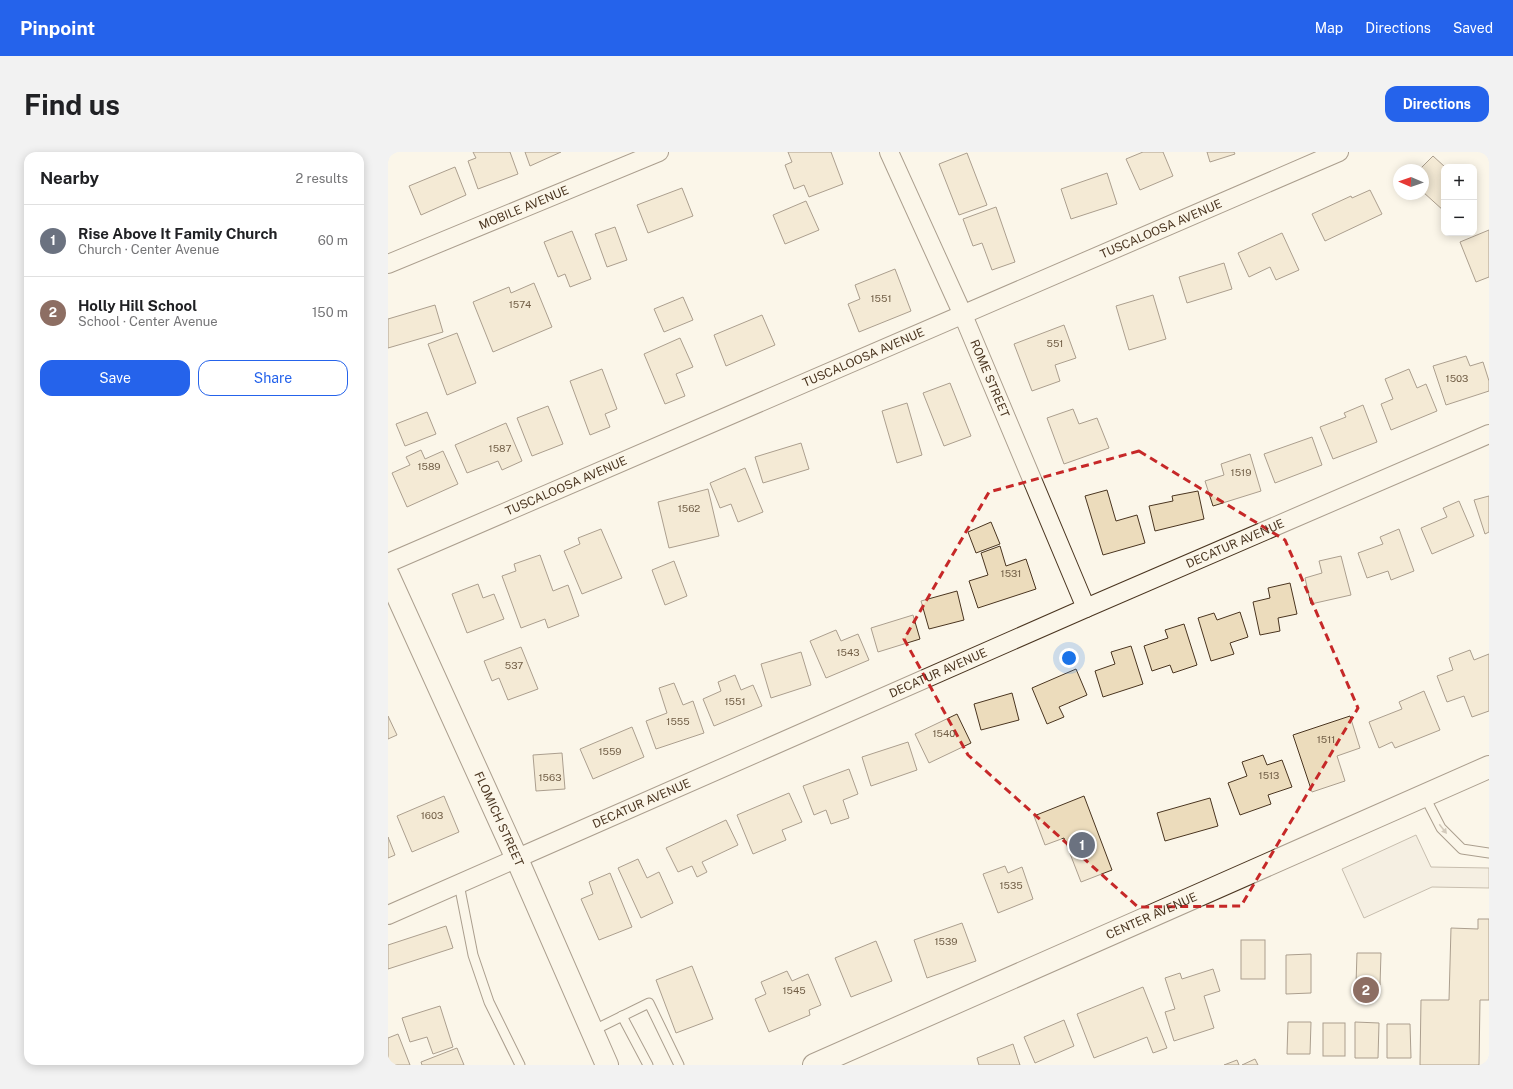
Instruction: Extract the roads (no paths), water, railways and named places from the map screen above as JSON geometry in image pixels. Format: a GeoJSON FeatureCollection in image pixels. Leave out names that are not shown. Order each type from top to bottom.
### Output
{"type":"FeatureCollection","features":[{"type":"Feature","properties":{"kind":"street","name":"MOBILE AVENUE"},"geometry":{"type":"LineString","coordinates":[[388,264],[659,152]]}},
{"type":"Feature","properties":{"kind":"street","name":"ROME STREET"},"geometry":{"type":"LineString","coordinates":[[889,152],[963,315],[1086,608]]}},
{"type":"Feature","properties":{"kind":"street","name":"TUSCALOOSA AVENUE"},"geometry":{"type":"LineString","coordinates":[[388,564],[1339,152]]}},
{"type":"Feature","properties":{"kind":"street","name":"DECATUR AVENUE"},"geometry":{"type":"LineString","coordinates":[[388,915],[1086,608],[1489,434]]}},
{"type":"Feature","properties":{"kind":"street","name":"FLOMICH STREET"},"geometry":{"type":"LineString","coordinates":[[388,575],[517,859],[607,1065]]}},
{"type":"Feature","properties":{"kind":"street","name":"CENTER AVENUE"},"geometry":{"type":"LineString","coordinates":[[814,1065],[1489,767]]}},
{"type":"Feature","properties":{"kind":"lane"},"geometry":{"type":"LineString","coordinates":[[1424,795],[1441,828],[1462,849],[1489,853]]}},
{"type":"Feature","properties":{"kind":"lane"},"geometry":{"type":"LineString","coordinates":[[459,884],[473,955],[489,1002],[520,1065]]}},
{"type":"Feature","properties":{"kind":"lane"},"geometry":{"type":"LineString","coordinates":[[592,1031],[649,1003],[680,1065]]}},
{"type":"Feature","properties":{"kind":"lane"},"geometry":{"type":"LineString","coordinates":[[622,1016],[648,1065]]}},
{"type":"Feature","properties":{"kind":"place","name":"Rise Above It Family Church"},"geometry":{"type":"Point","coordinates":[1082,845]}},
{"type":"Feature","properties":{"kind":"place","name":"Holly Hill School"},"geometry":{"type":"Point","coordinates":[1366,990]}}]}
